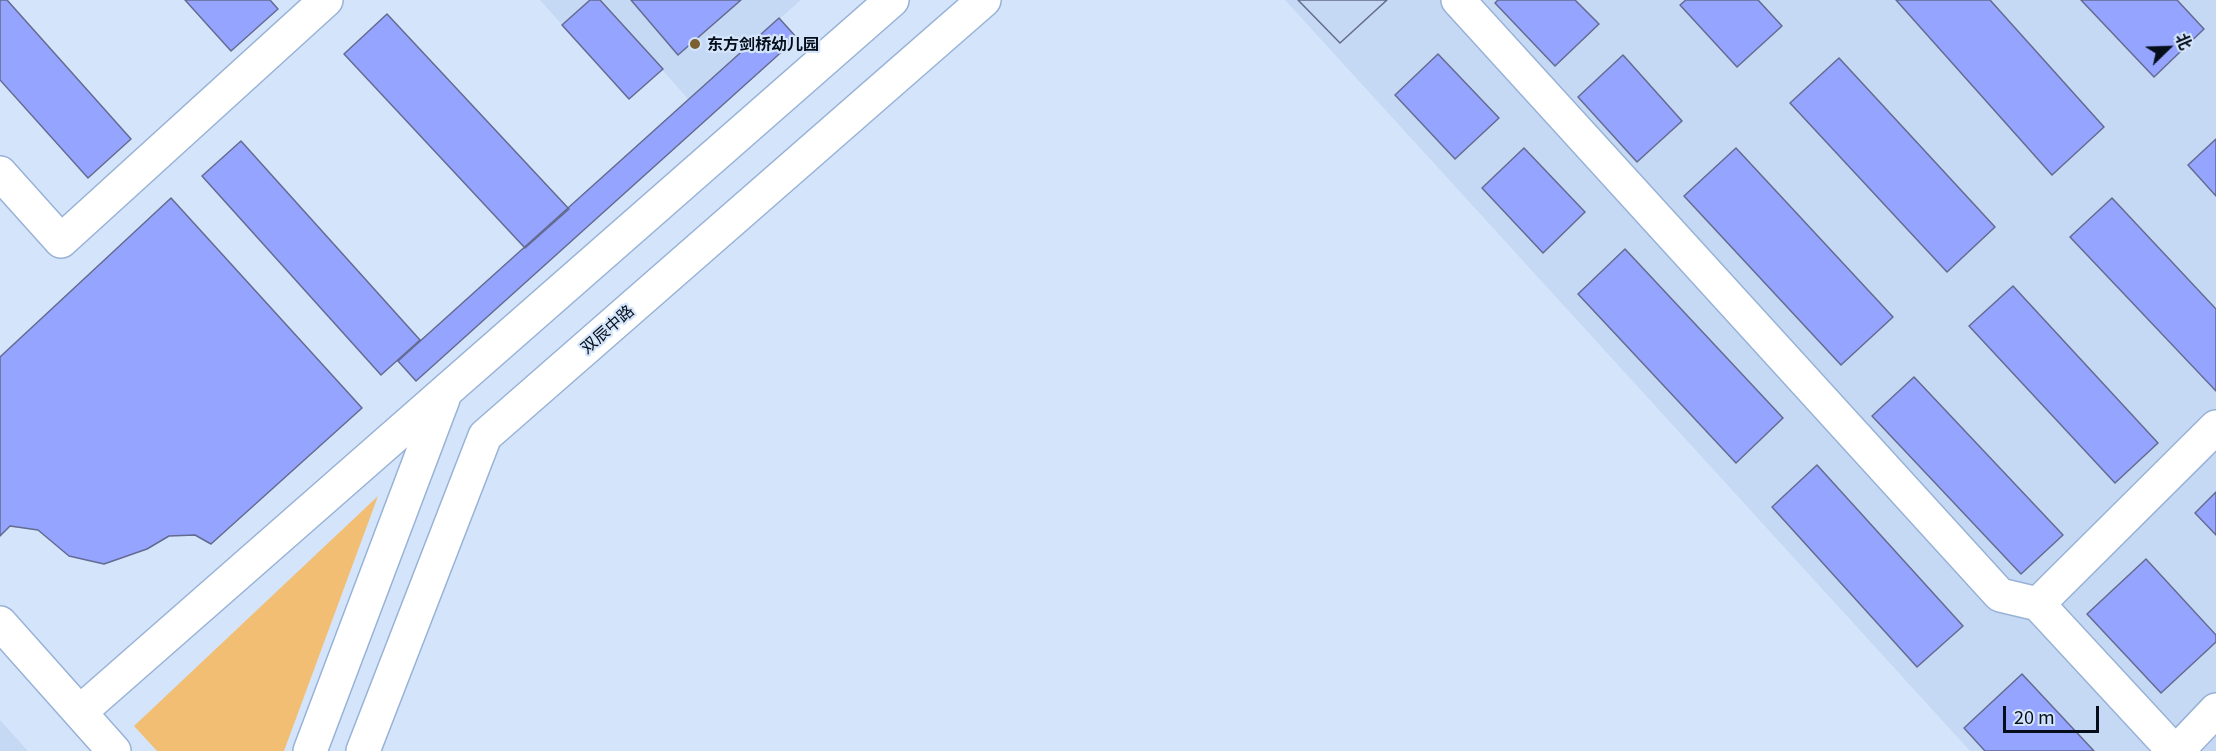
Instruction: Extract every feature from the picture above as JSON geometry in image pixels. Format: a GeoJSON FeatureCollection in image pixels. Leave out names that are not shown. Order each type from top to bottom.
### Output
{"type":"FeatureCollection","features":[{"type":"Feature","properties":{"kind":"street"},"geometry":{"type":"LineString","coordinates":[[0,173],[61,241],[326,0]]}},
{"type":"Feature","properties":{"kind":"street"},"geometry":{"type":"LineString","coordinates":[[80,712],[892,0]]}},
{"type":"Feature","properties":{"kind":"street","name":"双辰中路"},"geometry":{"type":"LineString","coordinates":[[363,751],[485,436],[984,0]]}},
{"type":"Feature","properties":{"kind":"street"},"geometry":{"type":"LineString","coordinates":[[1458,0],[2000,595],[2038,604],[2175,751],[2216,710]]}},
{"type":"Feature","properties":{"kind":"street"},"geometry":{"type":"LineString","coordinates":[[310,751],[444,394]]}},
{"type":"Feature","properties":{"kind":"street"},"geometry":{"type":"LineString","coordinates":[[2038,604],[2216,427]]}},
{"type":"Feature","properties":{"kind":"street"},"geometry":{"type":"LineString","coordinates":[[0,623],[114,751]]}},
{"type":"Feature","properties":{"kind":"shaded area"},"geometry":{"type":"Polygon","coordinates":[[[540,0],[590,0],[562,25],[540,0]]]}},
{"type":"Feature","properties":{"kind":"shaded area","name":"东方剑桥幼儿园"},"geometry":{"type":"Polygon","coordinates":[[[600,0],[801,0],[688,99],[600,0]]]}},
{"type":"Feature","properties":{"kind":"shaded area"},"geometry":{"type":"Polygon","coordinates":[[[1285,0],[2216,0],[2216,751],[1970,751],[1285,0]]]}},
{"type":"Feature","properties":{"kind":"shaded area"},"geometry":{"type":"Polygon","coordinates":[[[378,496],[284,751],[157,751],[134,726],[378,496]]]}},
{"type":"Feature","properties":{"kind":"shaded area"},"geometry":{"type":"Polygon","coordinates":[[[0,720],[28,751],[0,751],[0,720]]]}},
{"type":"Feature","properties":{"kind":"building"},"geometry":{"type":"Polygon","coordinates":[[[0,0],[7,0],[131,139],[88,178],[0,80],[0,0]]]}},
{"type":"Feature","properties":{"kind":"building"},"geometry":{"type":"Polygon","coordinates":[[[185,0],[270,0],[278,9],[231,51],[185,0]]]}},
{"type":"Feature","properties":{"kind":"building"},"geometry":{"type":"Polygon","coordinates":[[[590,0],[600,0],[663,69],[629,99],[562,25],[590,0]]]}},
{"type":"Feature","properties":{"kind":"building"},"geometry":{"type":"Polygon","coordinates":[[[631,0],[741,0],[678,55],[631,0]]]}},
{"type":"Feature","properties":{"kind":"building"},"geometry":{"type":"Polygon","coordinates":[[[1298,0],[1387,0],[1340,43],[1298,0]]]}},
{"type":"Feature","properties":{"kind":"building"},"geometry":{"type":"Polygon","coordinates":[[[1298,0],[1387,0],[1340,43],[1298,0]]]}},
{"type":"Feature","properties":{"kind":"building"},"geometry":{"type":"Polygon","coordinates":[[[1498,0],[1575,0],[1599,24],[1555,66],[1495,3],[1498,0]]]}},
{"type":"Feature","properties":{"kind":"building"},"geometry":{"type":"Polygon","coordinates":[[[1686,0],[1758,0],[1782,26],[1737,67],[1680,5],[1686,0]]]}},
{"type":"Feature","properties":{"kind":"building"},"geometry":{"type":"Polygon","coordinates":[[[1896,0],[1990,0],[2104,127],[2052,175],[1896,0]]]}},
{"type":"Feature","properties":{"kind":"building"},"geometry":{"type":"Polygon","coordinates":[[[2081,0],[2177,0],[2204,29],[2154,77],[2081,0]]]}},
{"type":"Feature","properties":{"kind":"building"},"geometry":{"type":"Polygon","coordinates":[[[387,14],[569,209],[525,248],[344,54],[387,14]]]}},
{"type":"Feature","properties":{"kind":"building"},"geometry":{"type":"Polygon","coordinates":[[[779,18],[797,38],[416,381],[398,361],[779,18]]]}},
{"type":"Feature","properties":{"kind":"building"},"geometry":{"type":"Polygon","coordinates":[[[1438,54],[1499,118],[1455,159],[1395,95],[1438,54]]]}},
{"type":"Feature","properties":{"kind":"building"},"geometry":{"type":"Polygon","coordinates":[[[1623,55],[1682,121],[1637,162],[1578,97],[1623,55]]]}},
{"type":"Feature","properties":{"kind":"building"},"geometry":{"type":"Polygon","coordinates":[[[1839,58],[1995,227],[1947,272],[1790,103],[1839,58]]]}},
{"type":"Feature","properties":{"kind":"building"},"geometry":{"type":"Polygon","coordinates":[[[2216,139],[2216,196],[2188,165],[2216,139]]]}},
{"type":"Feature","properties":{"kind":"building"},"geometry":{"type":"Polygon","coordinates":[[[241,141],[420,340],[381,375],[202,176],[241,141]]]}},
{"type":"Feature","properties":{"kind":"building"},"geometry":{"type":"Polygon","coordinates":[[[1524,148],[1585,212],[1543,253],[1482,188],[1524,148]]]}},
{"type":"Feature","properties":{"kind":"building"},"geometry":{"type":"Polygon","coordinates":[[[1736,148],[1893,317],[1841,365],[1684,196],[1736,148]]]}},
{"type":"Feature","properties":{"kind":"building"},"geometry":{"type":"Polygon","coordinates":[[[171,198],[362,408],[211,544],[195,535],[169,536],[147,549],[104,564],[69,556],[38,530],[10,526],[0,536],[0,357],[171,198]]]}},
{"type":"Feature","properties":{"kind":"building"},"geometry":{"type":"Polygon","coordinates":[[[2112,198],[2216,309],[2216,391],[2070,237],[2112,198]]]}},
{"type":"Feature","properties":{"kind":"building"},"geometry":{"type":"Polygon","coordinates":[[[1625,249],[1783,418],[1736,463],[1578,294],[1625,249]]]}},
{"type":"Feature","properties":{"kind":"building"},"geometry":{"type":"Polygon","coordinates":[[[2013,286],[2158,443],[2115,483],[1969,326],[2013,286]]]}},
{"type":"Feature","properties":{"kind":"building"},"geometry":{"type":"Polygon","coordinates":[[[1914,377],[2063,535],[2021,574],[1872,416],[1914,377]]]}},
{"type":"Feature","properties":{"kind":"building"},"geometry":{"type":"Polygon","coordinates":[[[1817,465],[1963,626],[1917,667],[1772,507],[1817,465]]]}},
{"type":"Feature","properties":{"kind":"building"},"geometry":{"type":"Polygon","coordinates":[[[2216,492],[2216,535],[2195,513],[2216,492]]]}},
{"type":"Feature","properties":{"kind":"building"},"geometry":{"type":"Polygon","coordinates":[[[2146,559],[2216,635],[2216,642],[2161,693],[2087,614],[2146,559]]]}},
{"type":"Feature","properties":{"kind":"building"},"geometry":{"type":"Polygon","coordinates":[[[2022,674],[2094,751],[1985,751],[1964,728],[2022,674]]]}},
{"type":"Feature","properties":{"kind":"place","name":"东方剑桥幼儿园"},"geometry":{"type":"Point","coordinates":[695,44]}}]}
